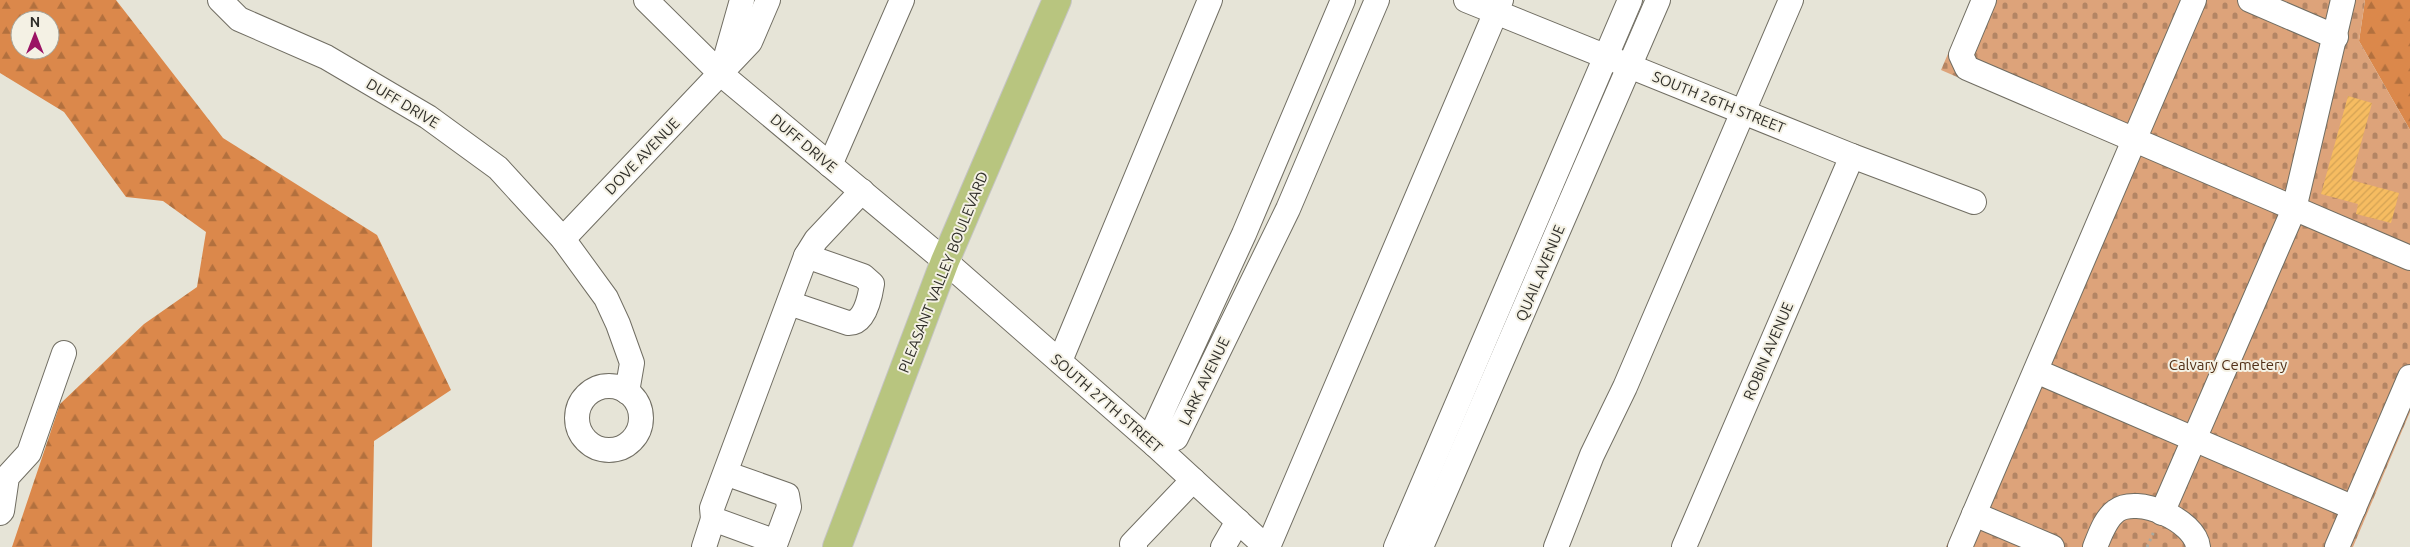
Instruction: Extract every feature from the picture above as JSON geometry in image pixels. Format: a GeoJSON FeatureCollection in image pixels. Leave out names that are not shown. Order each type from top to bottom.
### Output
{"type":"FeatureCollection","features":[{"type":"Feature","properties":{"kind":"main road","name":"PLEASANT VALLEY BOULEVARD"},"geometry":{"type":"LineString","coordinates":[[836,547],[945,262],[1057,0]]}},
{"type":"Feature","properties":{"kind":"street","name":"DUFF DRIVE"},"geometry":{"type":"LineString","coordinates":[[220,0],[239,19],[326,57],[428,117],[498,168],[563,239],[606,298],[632,363],[627,392]]}},
{"type":"Feature","properties":{"kind":"street","name":"DUFF DRIVE"},"geometry":{"type":"LineString","coordinates":[[646,0],[722,74],[945,262]]}},
{"type":"Feature","properties":{"kind":"street","name":"DOVE AVENUE"},"geometry":{"type":"LineString","coordinates":[[722,74],[742,0]]}},
{"type":"Feature","properties":{"kind":"street","name":"DOVE AVENUE"},"geometry":{"type":"LineString","coordinates":[[563,239],[722,74],[750,42],[768,0]]}},
{"type":"Feature","properties":{"kind":"street"},"geometry":{"type":"LineString","coordinates":[[830,165],[902,0]]}},
{"type":"Feature","properties":{"kind":"street"},"geometry":{"type":"LineString","coordinates":[[1060,361],[1210,0]]}},
{"type":"Feature","properties":{"kind":"street","name":"LARK AVENUE"},"geometry":{"type":"LineString","coordinates":[[1343,0],[1244,234],[1156,425],[1155,445],[1176,438],[1288,209],[1377,0]]}},
{"type":"Feature","properties":{"kind":"street","name":"SOUTH 26TH STREET"},"geometry":{"type":"LineString","coordinates":[[1466,0],[1499,6],[1605,57],[1852,156],[1974,202]]}},
{"type":"Feature","properties":{"kind":"street","name":"QUAIL AVENUE"},"geometry":{"type":"LineString","coordinates":[[1396,547],[1630,0]]}},
{"type":"Feature","properties":{"kind":"street","name":"QUAIL AVENUE"},"geometry":{"type":"LineString","coordinates":[[1422,547],[1658,0]]}},
{"type":"Feature","properties":{"kind":"street"},"geometry":{"type":"LineString","coordinates":[[1556,547],[1592,455],[1625,387],[1791,0]]}},
{"type":"Feature","properties":{"kind":"street"},"geometry":{"type":"LineString","coordinates":[[1984,0],[1961,55],[1967,68],[2410,258]]}},
{"type":"Feature","properties":{"kind":"street"},"geometry":{"type":"LineString","coordinates":[[1960,547],[2194,0]]}},
{"type":"Feature","properties":{"kind":"street"},"geometry":{"type":"LineString","coordinates":[[2250,0],[2336,37]]}},
{"type":"Feature","properties":{"kind":"street"},"geometry":{"type":"LineString","coordinates":[[2162,513],[2294,209],[2336,37],[2343,0]]}},
{"type":"Feature","properties":{"kind":"street"},"geometry":{"type":"LineString","coordinates":[[1267,547],[1499,6]]}},
{"type":"Feature","properties":{"kind":"street","name":"ROBIN AVENUE"},"geometry":{"type":"LineString","coordinates":[[1684,547],[1852,156]]}},
{"type":"Feature","properties":{"kind":"street"},"geometry":{"type":"LineString","coordinates":[[704,547],[713,519],[712,508],[724,473],[806,256],[816,240],[862,191]]}},
{"type":"Feature","properties":{"kind":"street"},"geometry":{"type":"LineString","coordinates":[[1525,245],[1548,254]]}},
{"type":"Feature","properties":{"kind":"street"},"geometry":{"type":"LineString","coordinates":[[789,303],[848,323],[859,320],[862,316],[871,291],[872,284],[870,280],[806,256]]}},
{"type":"Feature","properties":{"kind":"street","name":"SOUTH 27TH STREET"},"geometry":{"type":"LineString","coordinates":[[945,262],[1155,445],[1267,547]]}},
{"type":"Feature","properties":{"kind":"street"},"geometry":{"type":"LineString","coordinates":[[0,513],[2,512],[4,477],[29,453],[64,353]]}},
{"type":"Feature","properties":{"kind":"street"},"geometry":{"type":"LineString","coordinates":[[2036,371],[2354,508]]}},
{"type":"Feature","properties":{"kind":"street"},"geometry":{"type":"LineString","coordinates":[[2337,547],[2410,376]]}},
{"type":"Feature","properties":{"kind":"street"},"geometry":{"type":"LineString","coordinates":[[713,519],[775,544],[789,507],[787,495],[724,473]]}},
{"type":"Feature","properties":{"kind":"street"},"geometry":{"type":"LineString","coordinates":[[1135,547],[1132,544],[1194,480]]}},
{"type":"Feature","properties":{"kind":"street"},"geometry":{"type":"LineString","coordinates":[[2095,547],[2109,518],[2117,510],[2127,506],[2140,506],[2162,513],[2183,523],[2192,533],[2198,547]]}},
{"type":"Feature","properties":{"kind":"street"},"geometry":{"type":"LineString","coordinates":[[1974,514],[2052,547]]}},
{"type":"Feature","properties":{"kind":"street"},"geometry":{"type":"LineString","coordinates":[[1223,547],[1238,521]]}},
{"type":"Feature","properties":{"kind":"green space"},"geometry":{"type":"Polygon","coordinates":[[[0,0],[116,0],[223,138],[377,235],[451,390],[374,441],[372,547],[12,547],[60,404],[144,324],[197,287],[206,232],[163,201],[126,197],[64,112],[0,73],[0,0]]]}},
{"type":"Feature","properties":{"kind":"green space","name":"Calvary Cemetery"},"geometry":{"type":"Polygon","coordinates":[[[1971,0],[2365,0],[2359,41],[2410,130],[2410,412],[2353,547],[1946,547],[2124,149],[1941,70],[1971,0]]]}},
{"type":"Feature","properties":{"kind":"green space"},"geometry":{"type":"Polygon","coordinates":[[[2365,0],[2410,0],[2410,130],[2359,41],[2365,0]]]}},
{"type":"Feature","properties":{"kind":"building"},"geometry":{"type":"Polygon","coordinates":[[[2348,96],[2372,103],[2351,180],[2399,193],[2391,223],[2356,214],[2358,204],[2321,194],[2348,96]]]}}]}
